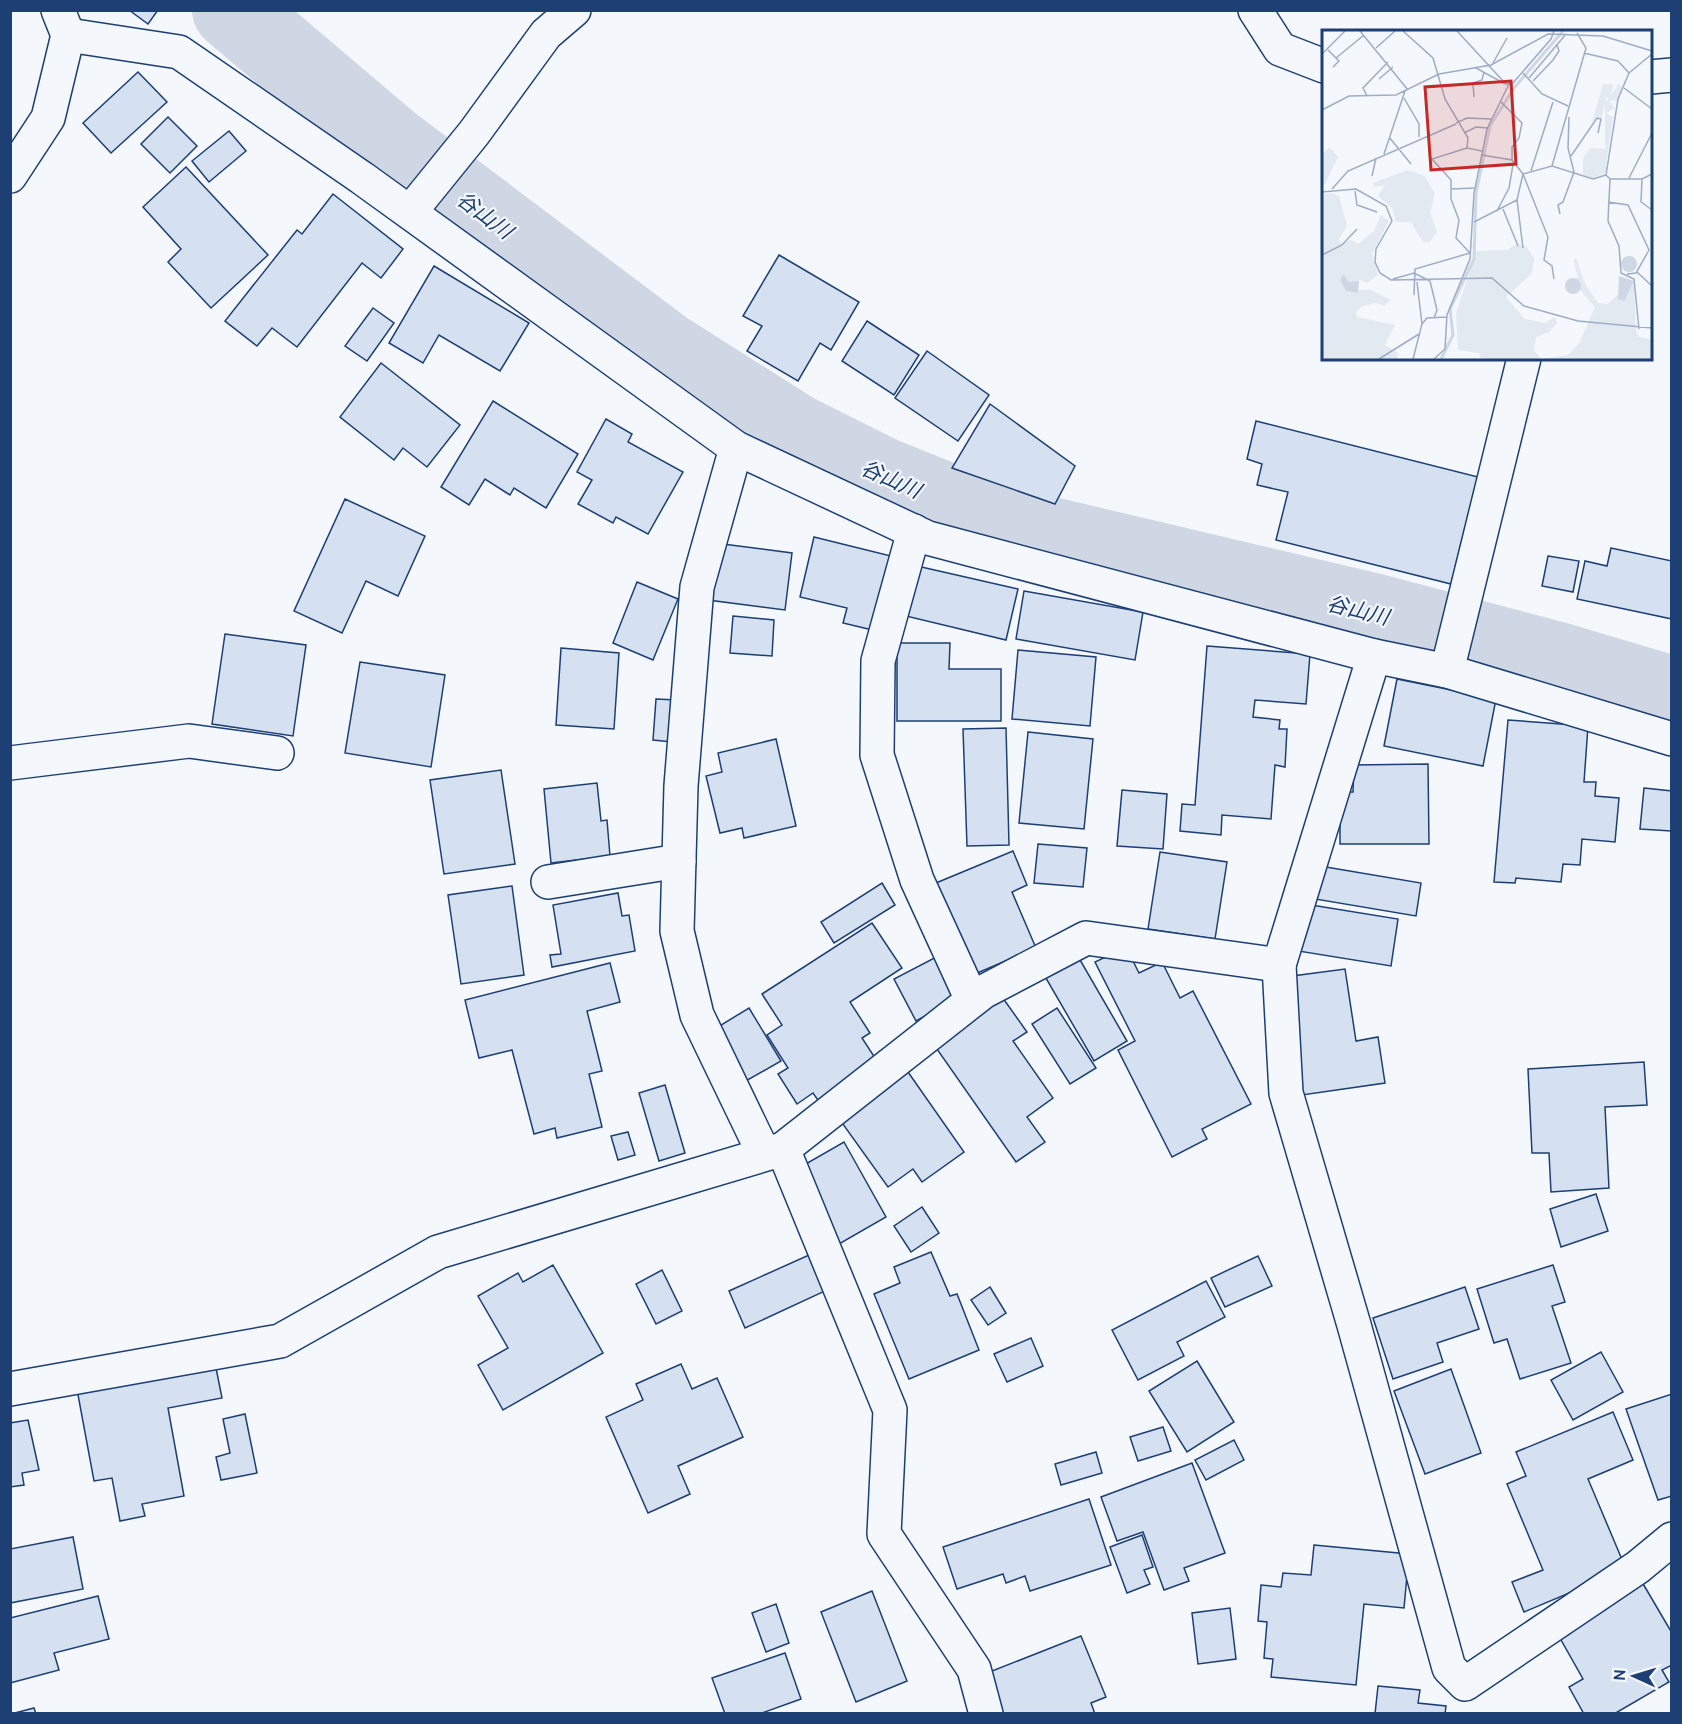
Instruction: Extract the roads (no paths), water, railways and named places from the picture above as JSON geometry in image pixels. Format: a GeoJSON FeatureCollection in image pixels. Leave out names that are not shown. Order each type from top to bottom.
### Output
{"type":"FeatureCollection","features":[{"type":"Feature","properties":{"kind":"street"},"geometry":{"type":"LineString","coordinates":[[411,211],[474,133],[546,34],[574,10]]}},
{"type":"Feature","properties":{"kind":"street"},"geometry":{"type":"LineString","coordinates":[[1255,10],[1280,49],[1322,66]]}},
{"type":"Feature","properties":{"kind":"street"},"geometry":{"type":"LineString","coordinates":[[10,176],[48,118],[63,23],[179,52],[411,211],[736,448],[928,538],[1374,656],[1447,671],[1671,739]]}},
{"type":"Feature","properties":{"kind":"street"},"geometry":{"type":"LineString","coordinates":[[1652,77],[1671,75]]}},
{"type":"Feature","properties":{"kind":"street"},"geometry":{"type":"LineString","coordinates":[[10,139],[48,118]]}},
{"type":"Feature","properties":{"kind":"street"},"geometry":{"type":"LineString","coordinates":[[1447,671],[1524,360]]}},
{"type":"Feature","properties":{"kind":"street"},"geometry":{"type":"LineString","coordinates":[[736,448],[697,587],[681,786],[677,931],[697,1015],[774,1151],[890,1410],[884,1534],[974,1669],[986,1713]]}},
{"type":"Feature","properties":{"kind":"street"},"geometry":{"type":"LineString","coordinates":[[914,531],[878,661],[877,755],[917,880],[972,1000]]}},
{"type":"Feature","properties":{"kind":"street"},"geometry":{"type":"LineString","coordinates":[[1374,656],[1279,965],[1286,1093],[1358,1336],[1449,1668],[1465,1684],[1638,1567],[1671,1539]]}},
{"type":"Feature","properties":{"kind":"street"},"geometry":{"type":"LineString","coordinates":[[10,764],[189,741],[277,753]]}},
{"type":"Feature","properties":{"kind":"street"},"geometry":{"type":"LineString","coordinates":[[548,882],[679,861]]}},
{"type":"Feature","properties":{"kind":"street"},"geometry":{"type":"LineString","coordinates":[[10,1389],[280,1341],[438,1252],[774,1151],[983,992],[1086,938],[1279,965]]}},
{"type":"Feature","properties":{"kind":"waterway","name":"谷山川"},"geometry":{"type":"LineString","coordinates":[[232,10],[391,145],[663,350],[794,433],[884,478],[1004,526],[1372,613],[1561,663],[1672,696]]}}]}
